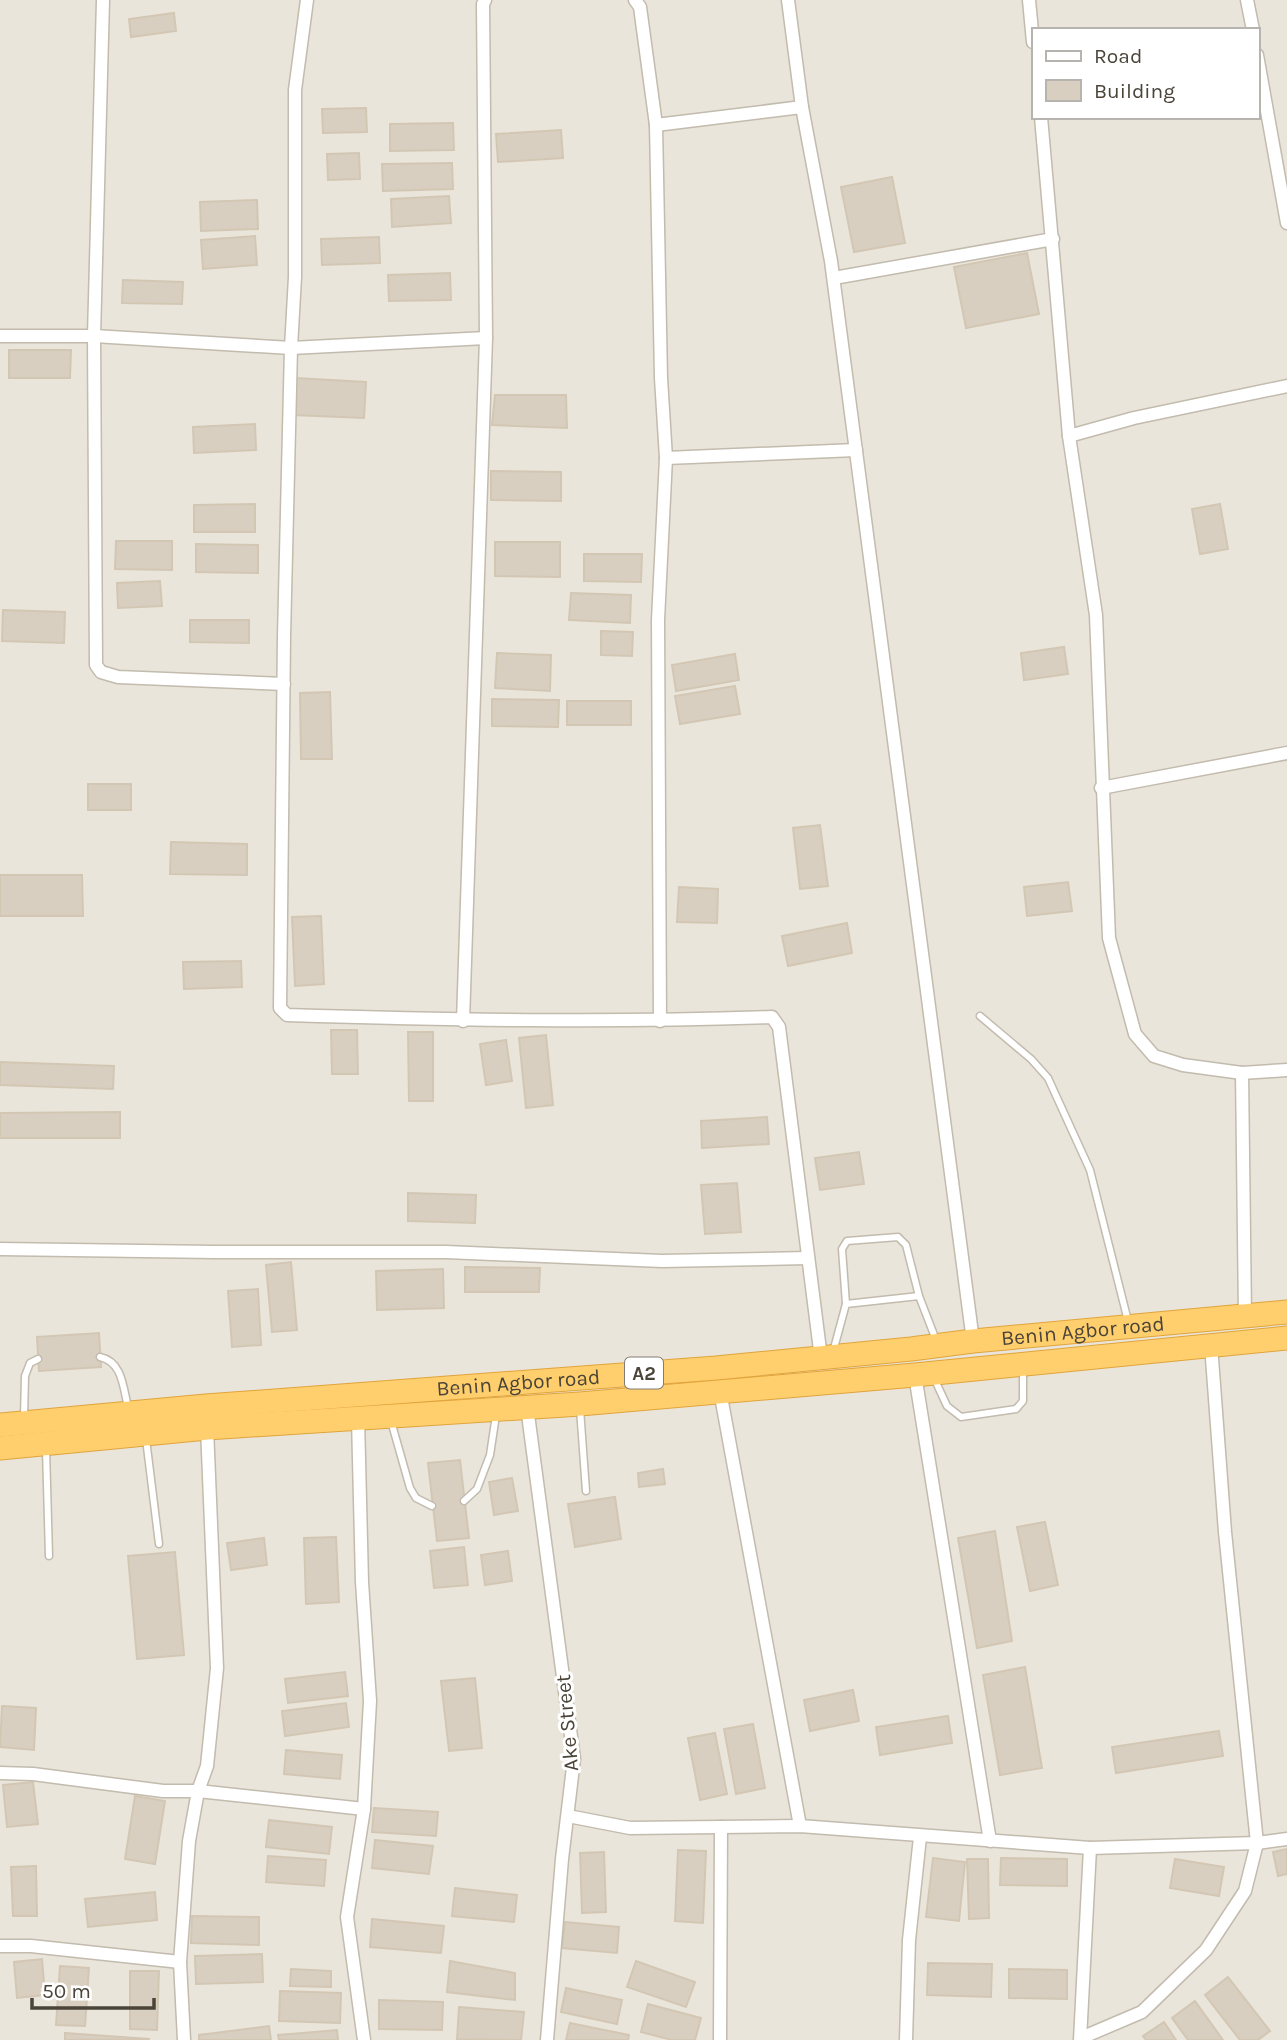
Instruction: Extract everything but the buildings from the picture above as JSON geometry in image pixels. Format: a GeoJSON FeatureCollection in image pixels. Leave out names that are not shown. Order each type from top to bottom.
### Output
{"type":"FeatureCollection","features":[{"type":"Feature","properties":{"kind":"highway","name":"Benin Agbor road"},"geometry":{"type":"LineString","coordinates":[[0,1425],[129,1412],[716,1368],[973,1340],[1287,1312]]}},
{"type":"Feature","properties":{"kind":"highway","name":"Benin Agbor road"},"geometry":{"type":"LineString","coordinates":[[0,1448],[207,1428],[580,1404],[1287,1338]]}},
{"type":"Feature","properties":{"kind":"street"},"geometry":{"type":"LineString","coordinates":[[103,0],[94,336],[98,669],[118,677],[284,684]]}},
{"type":"Feature","properties":{"kind":"street"},"geometry":{"type":"LineString","coordinates":[[307,0],[295,90],[295,277],[284,684],[280,1008],[282,1013],[287,1015],[463,1021],[660,1021],[772,1017],[776,1021],[808,1258],[827,1357]]}},
{"type":"Feature","properties":{"kind":"street"},"geometry":{"type":"LineString","coordinates":[[463,1021],[486,338],[485,0]]}},
{"type":"Feature","properties":{"kind":"street"},"geometry":{"type":"LineString","coordinates":[[635,0],[640,7],[656,125],[666,458],[658,620],[660,1021]]}},
{"type":"Feature","properties":{"kind":"street"},"geometry":{"type":"LineString","coordinates":[[788,0],[802,107],[834,278],[973,1340]]}},
{"type":"Feature","properties":{"kind":"street"},"geometry":{"type":"LineString","coordinates":[[1029,0],[1032,32]]}},
{"type":"Feature","properties":{"kind":"street"},"geometry":{"type":"LineString","coordinates":[[1247,0],[1253,28]]}},
{"type":"Feature","properties":{"kind":"street"},"geometry":{"type":"LineString","coordinates":[[1259,63],[1282,158],[1287,223]]}},
{"type":"Feature","properties":{"kind":"street"},"geometry":{"type":"LineString","coordinates":[[656,125],[802,107]]}},
{"type":"Feature","properties":{"kind":"street"},"geometry":{"type":"LineString","coordinates":[[1041,119],[1069,436],[1096,615],[1108,938],[1135,1034],[1154,1056],[1183,1065],[1241,1073],[1287,1070]]}},
{"type":"Feature","properties":{"kind":"street"},"geometry":{"type":"LineString","coordinates":[[834,278],[1053,239]]}},
{"type":"Feature","properties":{"kind":"street"},"geometry":{"type":"LineString","coordinates":[[0,336],[94,336],[291,348],[486,338]]}},
{"type":"Feature","properties":{"kind":"street"},"geometry":{"type":"LineString","coordinates":[[1069,436],[1134,418],[1287,386]]}},
{"type":"Feature","properties":{"kind":"street"},"geometry":{"type":"LineString","coordinates":[[666,458],[856,450]]}},
{"type":"Feature","properties":{"kind":"street"},"geometry":{"type":"LineString","coordinates":[[1101,788],[1287,753]]}},
{"type":"Feature","properties":{"kind":"street"},"geometry":{"type":"LineString","coordinates":[[1241,1073],[1245,1316]]}},
{"type":"Feature","properties":{"kind":"street"},"geometry":{"type":"LineString","coordinates":[[0,1249],[446,1252],[662,1262],[808,1258]]}},
{"type":"Feature","properties":{"kind":"street"},"geometry":{"type":"LineString","coordinates":[[1090,1848],[1081,2039],[1142,2012],[1206,1950],[1245,1891],[1257,1843],[1225,1532],[1211,1345]]}},
{"type":"Feature","properties":{"kind":"street"},"geometry":{"type":"LineString","coordinates":[[923,1374],[990,1841]]}},
{"type":"Feature","properties":{"kind":"street"},"geometry":{"type":"LineString","coordinates":[[720,1391],[800,1826]]}},
{"type":"Feature","properties":{"kind":"street","name":"Ake Street"},"geometry":{"type":"LineString","coordinates":[[527,1407],[574,1759],[562,1859],[547,2040]]}},
{"type":"Feature","properties":{"kind":"street"},"geometry":{"type":"LineString","coordinates":[[358,1418],[362,1581],[370,1701],[364,1809],[347,1917],[365,2040]]}},
{"type":"Feature","properties":{"kind":"street"},"geometry":{"type":"LineString","coordinates":[[184,2040],[180,1962],[189,1841],[198,1791],[207,1766],[217,1668],[207,1428]]}},
{"type":"Feature","properties":{"kind":"street"},"geometry":{"type":"LineString","coordinates":[[0,1773],[33,1774],[163,1791],[198,1791],[364,1809]]}},
{"type":"Feature","properties":{"kind":"street"},"geometry":{"type":"LineString","coordinates":[[568,1816],[630,1828],[800,1826],[1090,1848],[1257,1843],[1287,1839]]}},
{"type":"Feature","properties":{"kind":"street"},"geometry":{"type":"LineString","coordinates":[[720,2040],[721,1827]]}},
{"type":"Feature","properties":{"kind":"street"},"geometry":{"type":"LineString","coordinates":[[906,2040],[909,1940],[920,1837]]}},
{"type":"Feature","properties":{"kind":"street"},"geometry":{"type":"LineString","coordinates":[[0,1946],[180,1962]]}},
{"type":"Feature","properties":{"kind":"lane"},"geometry":{"type":"LineString","coordinates":[[980,1016],[1031,1059],[1048,1078],[1090,1170],[1129,1327]]}},
{"type":"Feature","properties":{"kind":"lane"},"geometry":{"type":"LineString","coordinates":[[827,1357],[846,1304],[842,1249],[847,1241],[898,1237],[906,1245],[919,1296],[938,1345]]}},
{"type":"Feature","properties":{"kind":"lane"},"geometry":{"type":"LineString","coordinates":[[846,1304],[919,1296]]}},
{"type":"Feature","properties":{"kind":"lane"},"geometry":{"type":"LineString","coordinates":[[100,1357],[109,1359],[119,1370],[129,1412]]}},
{"type":"Feature","properties":{"kind":"lane"},"geometry":{"type":"LineString","coordinates":[[24,1422],[25,1376],[30,1363],[38,1359]]}},
{"type":"Feature","properties":{"kind":"lane"},"geometry":{"type":"LineString","coordinates":[[923,1374],[947,1406],[961,1417],[1016,1409],[1023,1401],[1023,1364]]}},
{"type":"Feature","properties":{"kind":"lane"},"geometry":{"type":"LineString","coordinates":[[580,1404],[586,1491]]}},
{"type":"Feature","properties":{"kind":"lane"},"geometry":{"type":"LineString","coordinates":[[464,1501],[477,1489],[490,1455],[497,1410]]}},
{"type":"Feature","properties":{"kind":"lane"},"geometry":{"type":"LineString","coordinates":[[390,1417],[410,1488],[416,1498],[432,1506]]}},
{"type":"Feature","properties":{"kind":"lane"},"geometry":{"type":"LineString","coordinates":[[146,1433],[159,1544]]}},
{"type":"Feature","properties":{"kind":"lane"},"geometry":{"type":"LineString","coordinates":[[45,1444],[49,1556]]}},
{"type":"Feature","properties":{"kind":"shaded area"},"geometry":{"type":"Polygon","coordinates":[[[0,0],[1287,0],[1287,2040],[0,2040],[0,0]]]}}]}
